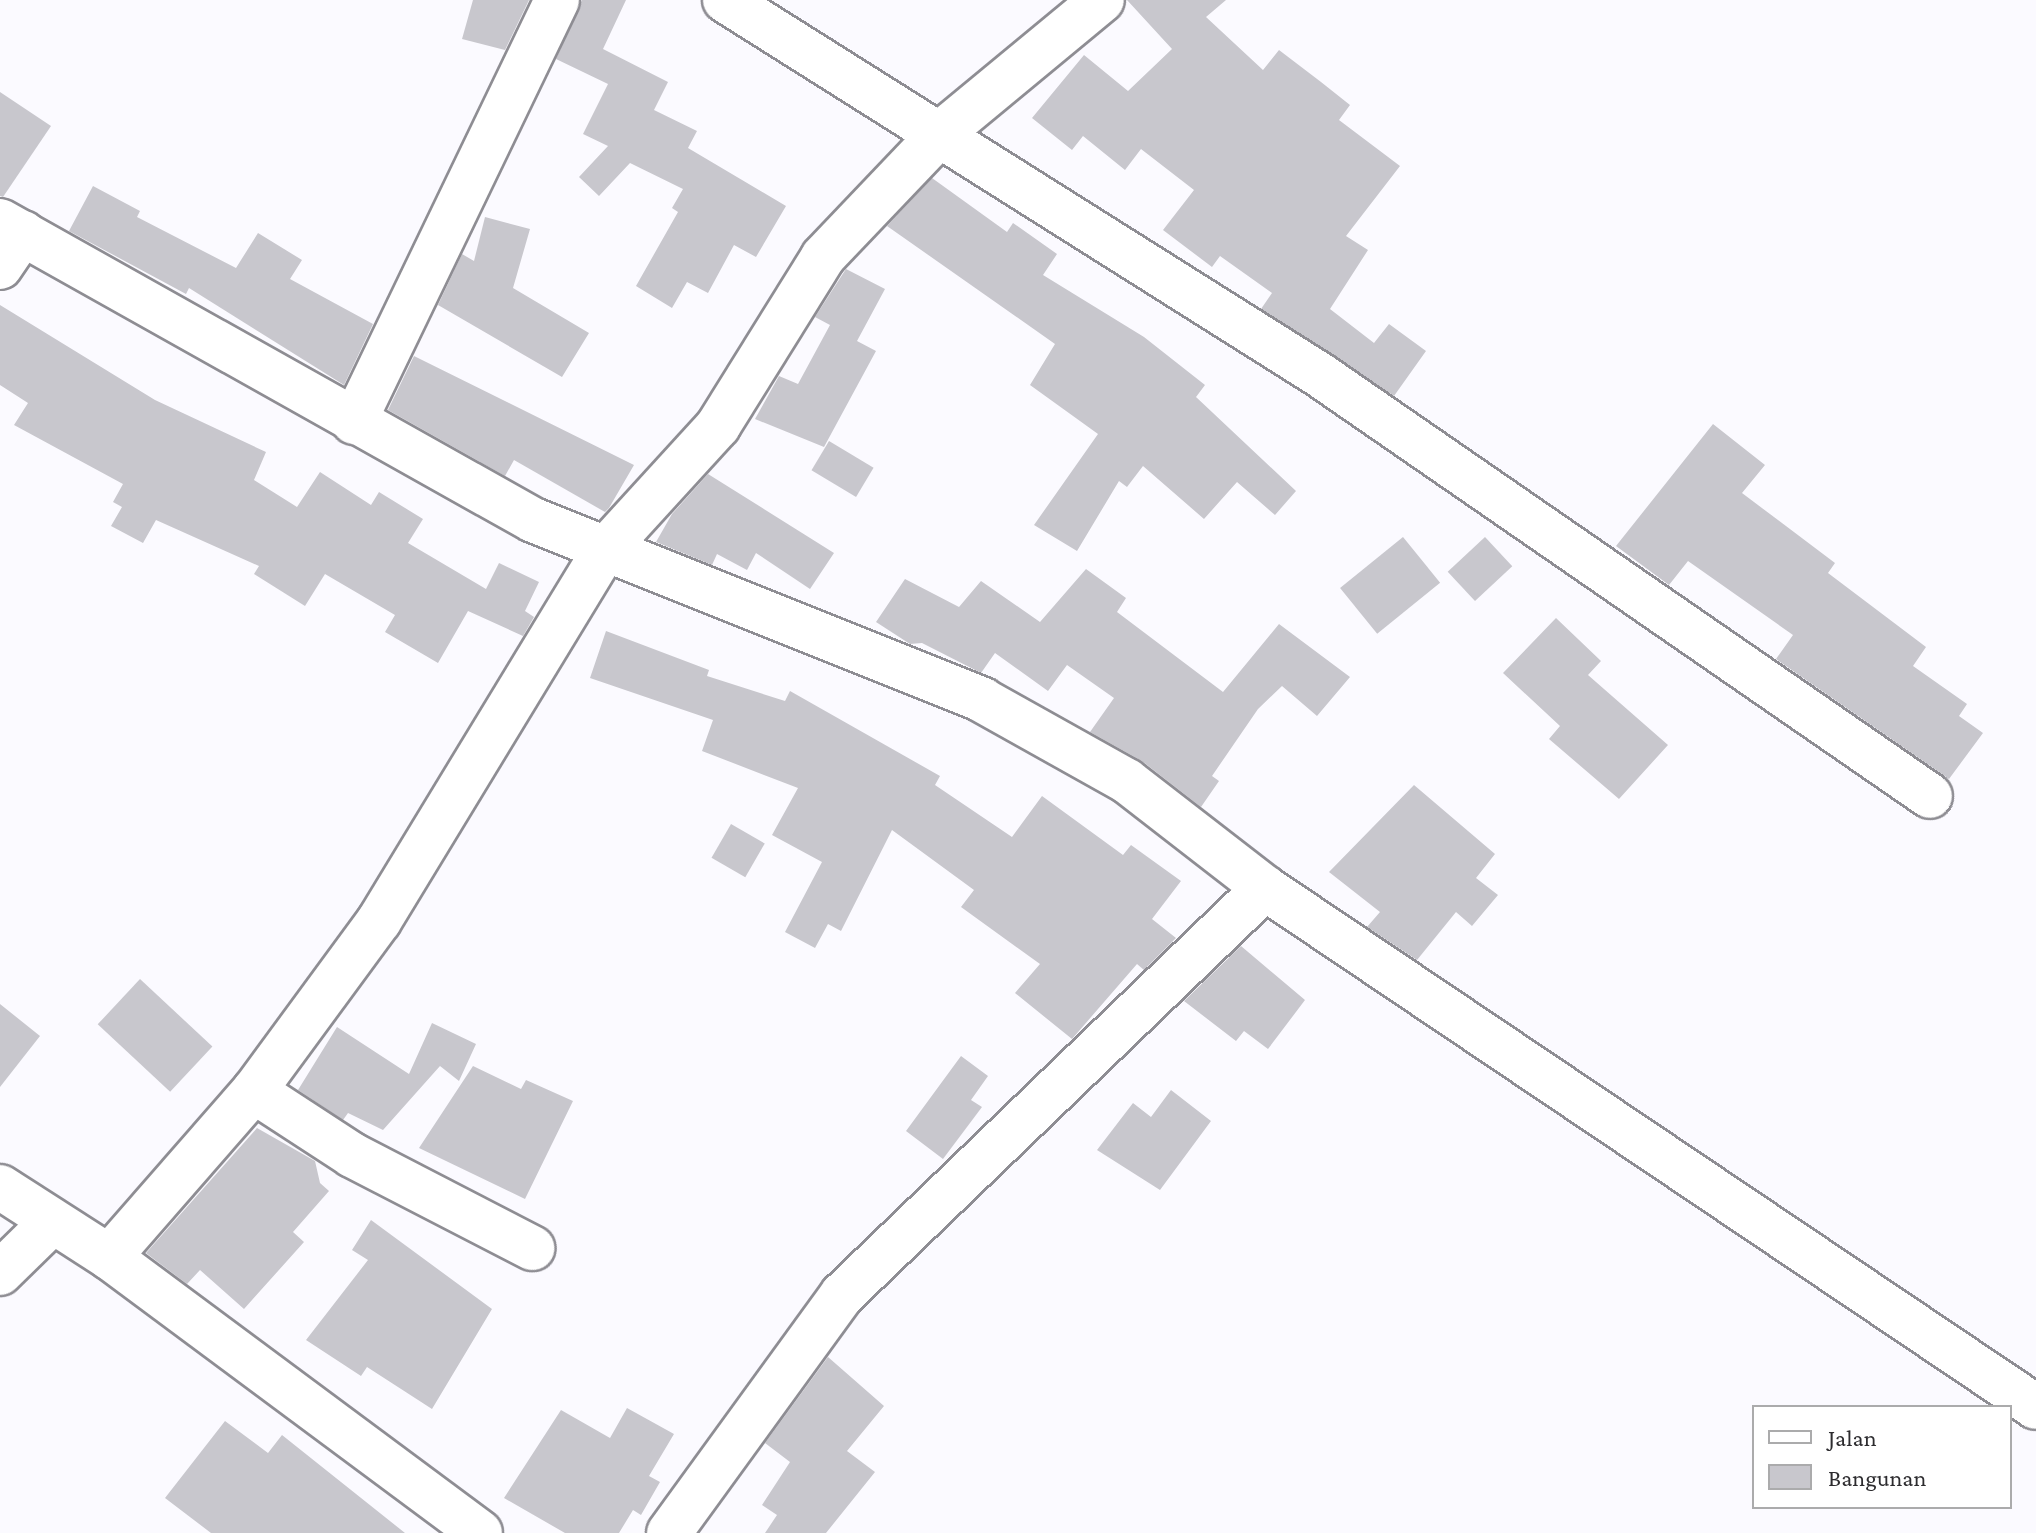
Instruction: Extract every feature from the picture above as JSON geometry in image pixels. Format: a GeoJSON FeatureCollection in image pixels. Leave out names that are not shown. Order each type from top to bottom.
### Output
{"type":"FeatureCollection","features":[{"type":"Feature","properties":{"kind":"street"},"geometry":{"type":"LineString","coordinates":[[354,422],[557,0]]}},
{"type":"Feature","properties":{"kind":"street"},"geometry":{"type":"LineString","coordinates":[[725,0],[1320,375],[1930,796]]}},
{"type":"Feature","properties":{"kind":"street"},"geometry":{"type":"LineString","coordinates":[[109,1257],[254,1091],[379,921],[603,552],[718,426],[823,257],[940,134],[1102,0]]}},
{"type":"Feature","properties":{"kind":"street"},"geometry":{"type":"LineString","coordinates":[[8,240],[603,552],[982,700],[1127,781],[1265,888],[2036,1407]]}},
{"type":"Feature","properties":{"kind":"street"},"geometry":{"type":"LineString","coordinates":[[669,1533],[842,1295],[1265,888]]}},
{"type":"Feature","properties":{"kind":"street"},"geometry":{"type":"LineString","coordinates":[[254,1091],[352,1155],[532,1248]]}},
{"type":"Feature","properties":{"kind":"street"},"geometry":{"type":"LineString","coordinates":[[0,1187],[109,1257],[480,1533]]}},
{"type":"Feature","properties":{"kind":"street"},"geometry":{"type":"LineString","coordinates":[[0,1273],[52,1222]]}},
{"type":"Feature","properties":{"kind":"building"},"geometry":{"type":"Polygon","coordinates":[[[473,0],[529,0],[505,50],[462,39],[473,0]]]}},
{"type":"Feature","properties":{"kind":"building"},"geometry":{"type":"Polygon","coordinates":[[[582,0],[626,0],[603,49],[668,82],[654,110],[697,131],[688,148],[786,206],[756,257],[734,245],[708,293],[687,282],[672,308],[636,286],[678,212],[672,208],[683,189],[630,163],[599,196],[579,177],[608,146],[583,134],[608,84],[556,59],[582,0]]]}},
{"type":"Feature","properties":{"kind":"building"},"geometry":{"type":"Polygon","coordinates":[[[1127,0],[1226,0],[1206,17],[1263,70],[1279,50],[1321,82],[1350,105],[1339,120],[1400,166],[1346,236],[1368,250],[1330,309],[1374,343],[1389,324],[1426,351],[1394,396],[1261,309],[1272,293],[1220,256],[1212,267],[1163,230],[1194,190],[1141,149],[1125,170],[1083,136],[1072,150],[1032,118],[1084,55],[1128,91],[1172,49],[1127,0]]]}},
{"type":"Feature","properties":{"kind":"building"},"geometry":{"type":"Polygon","coordinates":[[[0,92],[51,126],[3,197],[0,196],[0,92]]]}},
{"type":"Feature","properties":{"kind":"building"},"geometry":{"type":"Polygon","coordinates":[[[932,178],[1007,232],[1013,223],[1057,254],[1043,275],[1144,337],[1205,385],[1196,397],[1296,491],[1275,515],[1237,482],[1204,519],[1143,466],[1127,487],[1119,481],[1077,551],[1034,525],[1098,434],[1030,385],[1055,344],[887,226],[932,178]]]}},
{"type":"Feature","properties":{"kind":"building"},"geometry":{"type":"Polygon","coordinates":[[[93,186],[140,211],[137,217],[236,268],[258,233],[302,260],[290,279],[373,324],[344,385],[189,288],[186,294],[69,231],[93,186]]]}},
{"type":"Feature","properties":{"kind":"building"},"geometry":{"type":"Polygon","coordinates":[[[485,217],[530,229],[513,288],[589,333],[562,377],[438,305],[462,254],[474,261],[485,217]]]}},
{"type":"Feature","properties":{"kind":"building"},"geometry":{"type":"Polygon","coordinates":[[[846,269],[885,289],[857,341],[876,351],[824,447],[755,419],[779,376],[798,384],[830,325],[815,317],[846,269]]]}},
{"type":"Feature","properties":{"kind":"building"},"geometry":{"type":"Polygon","coordinates":[[[0,305],[155,400],[266,452],[254,480],[297,507],[320,472],[371,505],[379,492],[423,519],[408,543],[486,589],[499,563],[539,582],[525,611],[534,617],[523,636],[468,611],[438,663],[385,632],[395,615],[325,574],[305,606],[254,574],[259,566],[156,520],[143,543],[111,526],[122,507],[113,502],[123,484],[14,425],[28,403],[0,385],[0,305]]]}},
{"type":"Feature","properties":{"kind":"building"},"geometry":{"type":"Polygon","coordinates":[[[414,356],[634,465],[609,508],[605,512],[514,460],[505,476],[388,410],[414,356]]]}},
{"type":"Feature","properties":{"kind":"building"},"geometry":{"type":"Polygon","coordinates":[[[1713,424],[1765,465],[1742,493],[1835,563],[1828,573],[1926,647],[1913,666],[1967,704],[1959,716],[1983,733],[1949,779],[1776,659],[1793,635],[1688,561],[1669,585],[1616,546],[1713,424]]]}},
{"type":"Feature","properties":{"kind":"building"},"geometry":{"type":"Polygon","coordinates":[[[829,441],[874,468],[856,497],[811,470],[829,441]]]}},
{"type":"Feature","properties":{"kind":"building"},"geometry":{"type":"Polygon","coordinates":[[[708,474],[834,553],[810,589],[756,553],[747,570],[717,554],[712,565],[656,542],[672,514],[708,474]]]}},
{"type":"Feature","properties":{"kind":"building"},"geometry":{"type":"Polygon","coordinates":[[[1403,537],[1440,583],[1377,634],[1340,588],[1403,537]]]}},
{"type":"Feature","properties":{"kind":"building"},"geometry":{"type":"Polygon","coordinates":[[[1485,537],[1512,566],[1475,601],[1448,572],[1485,537]]]}},
{"type":"Feature","properties":{"kind":"building"},"geometry":{"type":"Polygon","coordinates":[[[1086,569],[1126,598],[1117,612],[1223,692],[1279,624],[1350,677],[1317,716],[1282,686],[1258,709],[1212,776],[1219,781],[1201,807],[1142,761],[1090,732],[1114,698],[1067,665],[1048,691],[995,653],[981,673],[922,643],[910,644],[876,622],[905,579],[959,607],[981,581],[1040,622],[1086,569]]]}},
{"type":"Feature","properties":{"kind":"building"},"geometry":{"type":"Polygon","coordinates":[[[1556,618],[1601,661],[1588,675],[1668,745],[1619,799],[1549,739],[1560,726],[1503,673],[1556,618]]]}},
{"type":"Feature","properties":{"kind":"building"},"geometry":{"type":"Polygon","coordinates":[[[606,631],[709,670],[707,676],[785,701],[790,691],[940,776],[935,785],[1012,837],[1042,796],[1123,855],[1131,845],[1181,881],[1152,919],[1176,938],[1144,970],[1137,964],[1072,1039],[1015,993],[1040,964],[961,907],[974,890],[892,830],[841,931],[828,924],[815,948],[785,932],[822,862],[772,835],[798,788],[702,751],[713,720],[590,678],[606,631]]]}},
{"type":"Feature","properties":{"kind":"building"},"geometry":{"type":"Polygon","coordinates":[[[1414,785],[1495,854],[1476,878],[1498,895],[1472,926],[1456,912],[1417,960],[1367,927],[1380,912],[1329,872],[1414,785]]]}},
{"type":"Feature","properties":{"kind":"building"},"geometry":{"type":"Polygon","coordinates":[[[731,824],[765,844],[745,877],[712,858],[731,824]]]}},
{"type":"Feature","properties":{"kind":"building"},"geometry":{"type":"Polygon","coordinates":[[[1241,946],[1305,1000],[1268,1049],[1244,1031],[1236,1041],[1184,1001],[1241,946]]]}},
{"type":"Feature","properties":{"kind":"building"},"geometry":{"type":"Polygon","coordinates":[[[140,979],[212,1047],[170,1092],[98,1024],[140,979]]]}},
{"type":"Feature","properties":{"kind":"building"},"geometry":{"type":"Polygon","coordinates":[[[0,1004],[40,1036],[0,1087],[0,1004]]]}},
{"type":"Feature","properties":{"kind":"building"},"geometry":{"type":"Polygon","coordinates":[[[432,1023],[476,1044],[459,1081],[440,1066],[383,1130],[348,1113],[343,1120],[298,1090],[337,1027],[409,1074],[432,1023]]]}},
{"type":"Feature","properties":{"kind":"building"},"geometry":{"type":"Polygon","coordinates":[[[961,1056],[988,1076],[971,1100],[982,1107],[943,1159],[906,1131],[961,1056]]]}},
{"type":"Feature","properties":{"kind":"building"},"geometry":{"type":"Polygon","coordinates":[[[473,1066],[521,1089],[526,1080],[573,1101],[525,1199],[419,1148],[473,1066]]]}},
{"type":"Feature","properties":{"kind":"building"},"geometry":{"type":"Polygon","coordinates":[[[1171,1090],[1211,1121],[1160,1190],[1097,1150],[1133,1103],[1151,1117],[1171,1090]]]}},
{"type":"Feature","properties":{"kind":"building"},"geometry":{"type":"Polygon","coordinates":[[[257,1128],[315,1161],[320,1183],[329,1191],[293,1232],[304,1242],[244,1309],[200,1270],[187,1284],[146,1253],[257,1128]]]}},
{"type":"Feature","properties":{"kind":"building"},"geometry":{"type":"Polygon","coordinates":[[[371,1220],[492,1309],[432,1409],[367,1367],[361,1376],[306,1340],[368,1260],[352,1250],[371,1220]]]}},
{"type":"Feature","properties":{"kind":"building"},"geometry":{"type":"Polygon","coordinates":[[[828,1357],[884,1406],[847,1451],[875,1472],[826,1533],[765,1533],[777,1515],[762,1505],[790,1462],[765,1443],[828,1357]]]}},
{"type":"Feature","properties":{"kind":"building"},"geometry":{"type":"Polygon","coordinates":[[[627,1408],[674,1434],[649,1476],[660,1482],[641,1515],[633,1510],[619,1533],[565,1533],[504,1498],[561,1410],[610,1438],[627,1408]]]}},
{"type":"Feature","properties":{"kind":"building"},"geometry":{"type":"Polygon","coordinates":[[[225,1421],[268,1453],[282,1435],[405,1533],[211,1533],[165,1498],[225,1421]]]}}]}
